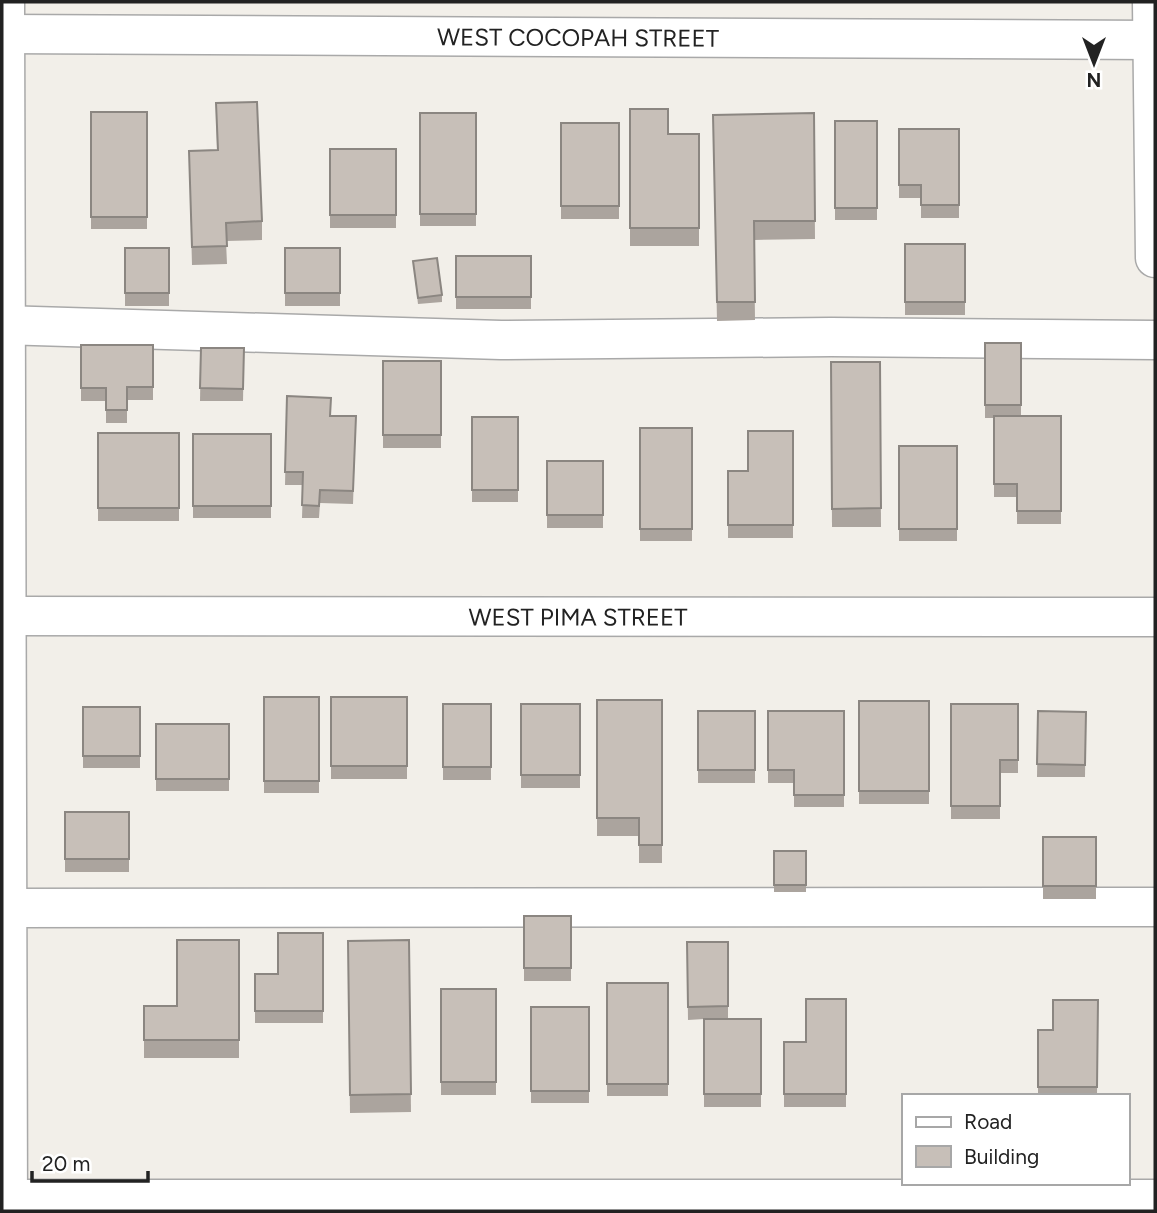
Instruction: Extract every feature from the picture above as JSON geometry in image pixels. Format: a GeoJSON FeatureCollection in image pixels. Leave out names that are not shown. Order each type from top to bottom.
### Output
{"type":"FeatureCollection","features":[{"type":"Feature","properties":{"kind":"street"},"geometry":{"type":"LineString","coordinates":[[1153,2],[1155,258]]}},
{"type":"Feature","properties":{"kind":"street"},"geometry":{"type":"LineString","coordinates":[[4,24],[6,1203],[1155,1199]]}},
{"type":"Feature","properties":{"kind":"street","name":"WEST COCOPAH STREET"},"geometry":{"type":"LineString","coordinates":[[4,24],[1153,40]]}},
{"type":"Feature","properties":{"kind":"street"},"geometry":{"type":"LineString","coordinates":[[4,325],[501,340],[831,337],[1155,340]]}},
{"type":"Feature","properties":{"kind":"street","name":"WEST PIMA STREET"},"geometry":{"type":"LineString","coordinates":[[5,616],[1155,618]]}},
{"type":"Feature","properties":{"kind":"street"},"geometry":{"type":"LineString","coordinates":[[5,908],[1155,907]]}},
{"type":"Feature","properties":{"kind":"building"},"geometry":{"type":"Polygon","coordinates":[[[257,102],[262,221],[226,223],[227,246],[192,247],[189,151],[218,150],[216,103],[257,102]]]}},
{"type":"Feature","properties":{"kind":"building"},"geometry":{"type":"Polygon","coordinates":[[[630,109],[668,109],[668,134],[699,134],[699,228],[630,228],[630,109]]]}},
{"type":"Feature","properties":{"kind":"building"},"geometry":{"type":"Polygon","coordinates":[[[91,112],[147,112],[147,217],[91,217],[91,112]]]}},
{"type":"Feature","properties":{"kind":"building"},"geometry":{"type":"Polygon","coordinates":[[[420,113],[476,113],[476,214],[420,214],[420,113]]]}},
{"type":"Feature","properties":{"kind":"building"},"geometry":{"type":"Polygon","coordinates":[[[814,113],[815,221],[754,221],[755,302],[717,302],[713,115],[814,113]]]}},
{"type":"Feature","properties":{"kind":"building"},"geometry":{"type":"Polygon","coordinates":[[[835,121],[877,121],[877,208],[835,208],[835,121]]]}},
{"type":"Feature","properties":{"kind":"building"},"geometry":{"type":"Polygon","coordinates":[[[561,123],[619,123],[619,206],[561,206],[561,123]]]}},
{"type":"Feature","properties":{"kind":"building"},"geometry":{"type":"Polygon","coordinates":[[[899,129],[959,129],[959,205],[921,205],[921,185],[899,185],[899,129]]]}},
{"type":"Feature","properties":{"kind":"building"},"geometry":{"type":"Polygon","coordinates":[[[330,149],[396,149],[396,215],[330,215],[330,149]]]}},
{"type":"Feature","properties":{"kind":"building"},"geometry":{"type":"Polygon","coordinates":[[[905,244],[965,244],[965,302],[905,302],[905,244]]]}},
{"type":"Feature","properties":{"kind":"building"},"geometry":{"type":"Polygon","coordinates":[[[125,248],[169,248],[169,293],[125,293],[125,248]]]}},
{"type":"Feature","properties":{"kind":"building"},"geometry":{"type":"Polygon","coordinates":[[[285,248],[340,248],[340,293],[285,293],[285,248]]]}},
{"type":"Feature","properties":{"kind":"building"},"geometry":{"type":"Polygon","coordinates":[[[456,256],[531,256],[531,297],[456,297],[456,256]]]}},
{"type":"Feature","properties":{"kind":"building"},"geometry":{"type":"Polygon","coordinates":[[[437,258],[442,295],[418,298],[413,261],[437,258]]]}},
{"type":"Feature","properties":{"kind":"building"},"geometry":{"type":"Polygon","coordinates":[[[985,343],[1021,343],[1021,405],[985,405],[985,343]]]}},
{"type":"Feature","properties":{"kind":"building"},"geometry":{"type":"Polygon","coordinates":[[[81,345],[153,345],[153,387],[127,387],[127,410],[106,410],[106,388],[81,388],[81,345]]]}},
{"type":"Feature","properties":{"kind":"building"},"geometry":{"type":"Polygon","coordinates":[[[201,348],[244,348],[243,389],[200,388],[201,348]]]}},
{"type":"Feature","properties":{"kind":"building"},"geometry":{"type":"Polygon","coordinates":[[[383,361],[441,361],[441,435],[383,435],[383,361]]]}},
{"type":"Feature","properties":{"kind":"building"},"geometry":{"type":"Polygon","coordinates":[[[831,362],[880,362],[881,508],[832,509],[831,362]]]}},
{"type":"Feature","properties":{"kind":"building"},"geometry":{"type":"Polygon","coordinates":[[[287,396],[331,398],[330,416],[356,416],[353,491],[320,490],[319,506],[302,505],[303,472],[285,472],[287,396]]]}},
{"type":"Feature","properties":{"kind":"building"},"geometry":{"type":"Polygon","coordinates":[[[994,416],[1061,416],[1061,511],[1017,511],[1017,484],[994,484],[994,416]]]}},
{"type":"Feature","properties":{"kind":"building"},"geometry":{"type":"Polygon","coordinates":[[[472,417],[518,417],[518,490],[472,490],[472,417]]]}},
{"type":"Feature","properties":{"kind":"building"},"geometry":{"type":"Polygon","coordinates":[[[640,428],[692,428],[692,529],[640,529],[640,428]]]}},
{"type":"Feature","properties":{"kind":"building"},"geometry":{"type":"Polygon","coordinates":[[[748,431],[793,431],[793,525],[728,525],[728,471],[748,471],[748,431]]]}},
{"type":"Feature","properties":{"kind":"building"},"geometry":{"type":"Polygon","coordinates":[[[98,433],[179,433],[179,508],[98,508],[98,433]]]}},
{"type":"Feature","properties":{"kind":"building"},"geometry":{"type":"Polygon","coordinates":[[[193,434],[271,434],[271,506],[193,506],[193,434]]]}},
{"type":"Feature","properties":{"kind":"building"},"geometry":{"type":"Polygon","coordinates":[[[899,446],[957,446],[957,529],[899,529],[899,446]]]}},
{"type":"Feature","properties":{"kind":"building"},"geometry":{"type":"Polygon","coordinates":[[[547,461],[603,461],[603,515],[547,515],[547,461]]]}},
{"type":"Feature","properties":{"kind":"building"},"geometry":{"type":"Polygon","coordinates":[[[264,697],[319,697],[319,781],[264,781],[264,697]]]}},
{"type":"Feature","properties":{"kind":"building"},"geometry":{"type":"Polygon","coordinates":[[[331,697],[407,697],[407,766],[331,766],[331,697]]]}},
{"type":"Feature","properties":{"kind":"building"},"geometry":{"type":"Polygon","coordinates":[[[597,700],[662,700],[662,845],[639,845],[639,818],[597,818],[597,700]]]}},
{"type":"Feature","properties":{"kind":"building"},"geometry":{"type":"Polygon","coordinates":[[[859,701],[929,701],[929,791],[859,791],[859,701]]]}},
{"type":"Feature","properties":{"kind":"building"},"geometry":{"type":"Polygon","coordinates":[[[443,704],[491,704],[491,767],[443,767],[443,704]]]}},
{"type":"Feature","properties":{"kind":"building"},"geometry":{"type":"Polygon","coordinates":[[[521,704],[580,704],[580,775],[521,775],[521,704]]]}},
{"type":"Feature","properties":{"kind":"building"},"geometry":{"type":"Polygon","coordinates":[[[951,704],[1018,704],[1018,760],[1000,760],[1000,806],[951,806],[951,704]]]}},
{"type":"Feature","properties":{"kind":"building"},"geometry":{"type":"Polygon","coordinates":[[[83,707],[140,707],[140,756],[83,756],[83,707]]]}},
{"type":"Feature","properties":{"kind":"building"},"geometry":{"type":"Polygon","coordinates":[[[698,711],[755,711],[755,770],[698,770],[698,711]]]}},
{"type":"Feature","properties":{"kind":"building"},"geometry":{"type":"Polygon","coordinates":[[[768,711],[844,711],[844,795],[794,795],[794,770],[768,770],[768,711]]]}},
{"type":"Feature","properties":{"kind":"building"},"geometry":{"type":"Polygon","coordinates":[[[1038,711],[1086,712],[1085,765],[1037,764],[1038,711]]]}},
{"type":"Feature","properties":{"kind":"building"},"geometry":{"type":"Polygon","coordinates":[[[156,724],[229,724],[229,779],[156,779],[156,724]]]}},
{"type":"Feature","properties":{"kind":"building"},"geometry":{"type":"Polygon","coordinates":[[[65,812],[129,812],[129,859],[65,859],[65,812]]]}},
{"type":"Feature","properties":{"kind":"building"},"geometry":{"type":"Polygon","coordinates":[[[1043,837],[1096,837],[1096,886],[1043,886],[1043,837]]]}},
{"type":"Feature","properties":{"kind":"building"},"geometry":{"type":"Polygon","coordinates":[[[774,851],[806,851],[806,885],[774,885],[774,851]]]}},
{"type":"Feature","properties":{"kind":"building"},"geometry":{"type":"Polygon","coordinates":[[[524,916],[571,916],[571,968],[524,968],[524,916]]]}},
{"type":"Feature","properties":{"kind":"building"},"geometry":{"type":"Polygon","coordinates":[[[278,933],[323,933],[323,1011],[255,1011],[255,974],[278,974],[278,933]]]}},
{"type":"Feature","properties":{"kind":"building"},"geometry":{"type":"Polygon","coordinates":[[[177,940],[239,940],[239,1040],[144,1040],[144,1006],[177,1006],[177,940]]]}},
{"type":"Feature","properties":{"kind":"building"},"geometry":{"type":"Polygon","coordinates":[[[409,940],[411,1094],[350,1095],[348,941],[409,940]]]}},
{"type":"Feature","properties":{"kind":"building"},"geometry":{"type":"Polygon","coordinates":[[[687,942],[728,942],[728,1006],[688,1007],[687,942]]]}},
{"type":"Feature","properties":{"kind":"building"},"geometry":{"type":"Polygon","coordinates":[[[607,983],[668,983],[668,1084],[607,1084],[607,983]]]}},
{"type":"Feature","properties":{"kind":"building"},"geometry":{"type":"Polygon","coordinates":[[[441,989],[496,989],[496,1082],[441,1082],[441,989]]]}},
{"type":"Feature","properties":{"kind":"building"},"geometry":{"type":"Polygon","coordinates":[[[806,999],[846,999],[846,1094],[784,1094],[784,1042],[806,1042],[806,999]]]}},
{"type":"Feature","properties":{"kind":"building"},"geometry":{"type":"Polygon","coordinates":[[[1053,1000],[1098,1000],[1097,1087],[1038,1087],[1038,1030],[1053,1030],[1053,1000]]]}},
{"type":"Feature","properties":{"kind":"building"},"geometry":{"type":"Polygon","coordinates":[[[531,1007],[589,1007],[589,1091],[531,1091],[531,1007]]]}},
{"type":"Feature","properties":{"kind":"building"},"geometry":{"type":"Polygon","coordinates":[[[704,1019],[761,1019],[761,1094],[704,1094],[704,1019]]]}}]}
